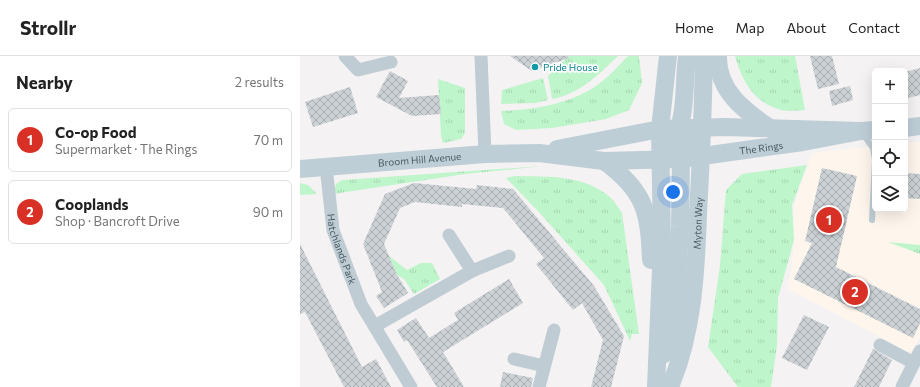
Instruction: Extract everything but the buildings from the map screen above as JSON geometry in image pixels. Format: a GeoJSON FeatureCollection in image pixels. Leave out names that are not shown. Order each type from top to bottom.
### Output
{"type":"FeatureCollection","features":[{"type":"Feature","properties":{"kind":"street"},"geometry":{"type":"LineString","coordinates":[[345,56],[358,70],[391,62]]}},
{"type":"Feature","properties":{"kind":"street"},"geometry":{"type":"LineString","coordinates":[[481,56],[485,154]]}},
{"type":"Feature","properties":{"kind":"street"},"geometry":{"type":"LineString","coordinates":[[668,56],[682,145]]}},
{"type":"Feature","properties":{"kind":"street"},"geometry":{"type":"LineString","coordinates":[[661,383],[674,326],[680,227],[683,115],[687,56]]}},
{"type":"Feature","properties":{"kind":"street"},"geometry":{"type":"LineString","coordinates":[[661,383],[661,160],[702,128],[704,56]]}},
{"type":"Feature","properties":{"kind":"street"},"geometry":{"type":"LineString","coordinates":[[718,56],[721,76],[729,93],[746,112],[772,129]]}},
{"type":"Feature","properties":{"kind":"street"},"geometry":{"type":"LineString","coordinates":[[908,128],[920,126]]}},
{"type":"Feature","properties":{"kind":"street","name":"The Rings"},"geometry":{"type":"LineString","coordinates":[[702,128],[868,131]]}},
{"type":"Feature","properties":{"kind":"street","name":"The Rings"},"geometry":{"type":"LineString","coordinates":[[682,145],[737,152],[868,131]]}},
{"type":"Feature","properties":{"kind":"street","name":"Broom Hill Avenue"},"geometry":{"type":"LineString","coordinates":[[539,153],[626,137],[682,145]]}},
{"type":"Feature","properties":{"kind":"street","name":"Myton Way"},"geometry":{"type":"LineString","coordinates":[[661,383],[679,367],[692,305],[696,261],[700,180],[682,145]]}},
{"type":"Feature","properties":{"kind":"street","name":"Broom Hill Avenue"},"geometry":{"type":"LineString","coordinates":[[300,169],[485,154],[539,153],[604,161],[661,160]]}},
{"type":"Feature","properties":{"kind":"street"},"geometry":{"type":"LineString","coordinates":[[604,161],[622,174],[631,184],[649,222],[652,283],[660,311]]}},
{"type":"Feature","properties":{"kind":"street","name":"Hatchlands Park"},"geometry":{"type":"LineString","coordinates":[[326,166],[333,230],[361,304],[411,387]]}},
{"type":"Feature","properties":{"kind":"street"},"geometry":{"type":"LineString","coordinates":[[449,235],[472,271]]}},
{"type":"Feature","properties":{"kind":"street"},"geometry":{"type":"LineString","coordinates":[[375,326],[472,271],[509,256]]}},
{"type":"Feature","properties":{"kind":"street"},"geometry":{"type":"LineString","coordinates":[[539,387],[554,330]]}},
{"type":"Feature","properties":{"kind":"street"},"geometry":{"type":"LineString","coordinates":[[880,345],[917,357],[902,387]]}},
{"type":"Feature","properties":{"kind":"street"},"geometry":{"type":"LineString","coordinates":[[514,360],[544,366]]}},
{"type":"Feature","properties":{"kind":"lane"},"geometry":{"type":"LineString","coordinates":[[868,131],[875,160],[872,220]]}},
{"type":"Feature","properties":{"kind":"shaded area"},"geometry":{"type":"Polygon","coordinates":[[[920,142],[920,337],[911,353],[788,289],[793,255],[794,206],[812,153],[872,146],[872,212],[908,212],[908,143],[920,142]]]}},
{"type":"Feature","properties":{"kind":"green space"},"geometry":{"type":"Polygon","coordinates":[[[569,56],[618,56],[580,88],[571,93],[552,99],[548,76],[569,56]]]}},
{"type":"Feature","properties":{"kind":"green space"},"geometry":{"type":"Polygon","coordinates":[[[628,56],[639,56],[642,83],[629,110],[606,119],[552,128],[516,130],[504,124],[501,111],[526,109],[563,102],[596,86],[609,76],[628,56]]]}},
{"type":"Feature","properties":{"kind":"green space"},"geometry":{"type":"Polygon","coordinates":[[[735,56],[795,56],[805,110],[784,111],[763,102],[745,82],[735,56]]]}},
{"type":"Feature","properties":{"kind":"green space"},"geometry":{"type":"Polygon","coordinates":[[[543,78],[548,100],[535,103],[501,104],[502,90],[543,78]]]}},
{"type":"Feature","properties":{"kind":"green space"},"geometry":{"type":"Polygon","coordinates":[[[438,79],[465,88],[465,133],[461,139],[443,143],[441,136],[438,79]]]}},
{"type":"Feature","properties":{"kind":"green space"},"geometry":{"type":"Polygon","coordinates":[[[807,165],[792,205],[794,240],[778,298],[777,345],[771,387],[738,387],[708,347],[720,266],[726,190],[742,174],[807,165]]]}},
{"type":"Feature","properties":{"kind":"green space"},"geometry":{"type":"Polygon","coordinates":[[[544,166],[465,174],[333,194],[336,184],[342,180],[544,166]]]}},
{"type":"Feature","properties":{"kind":"green space"},"geometry":{"type":"Polygon","coordinates":[[[515,176],[565,178],[589,185],[600,190],[611,198],[622,213],[639,334],[632,334],[630,341],[604,285],[538,211],[506,178],[515,176]]]}},
{"type":"Feature","properties":{"kind":"green space"},"geometry":{"type":"Polygon","coordinates":[[[300,183],[308,185],[317,194],[300,195],[300,183]]]}},
{"type":"Feature","properties":{"kind":"green space"},"geometry":{"type":"Polygon","coordinates":[[[888,242],[920,245],[920,254],[888,242]]]}},
{"type":"Feature","properties":{"kind":"green space"},"geometry":{"type":"Polygon","coordinates":[[[388,255],[407,270],[421,263],[432,263],[440,279],[414,294],[404,279],[397,275],[388,255]]]}},
{"type":"Feature","properties":{"kind":"place","name":"Pride House"},"geometry":{"type":"Point","coordinates":[535,67]}},
{"type":"Feature","properties":{"kind":"place","name":"Co-op Food"},"geometry":{"type":"Point","coordinates":[829,220]}},
{"type":"Feature","properties":{"kind":"place","name":"Cooplands"},"geometry":{"type":"Point","coordinates":[855,292]}}]}
